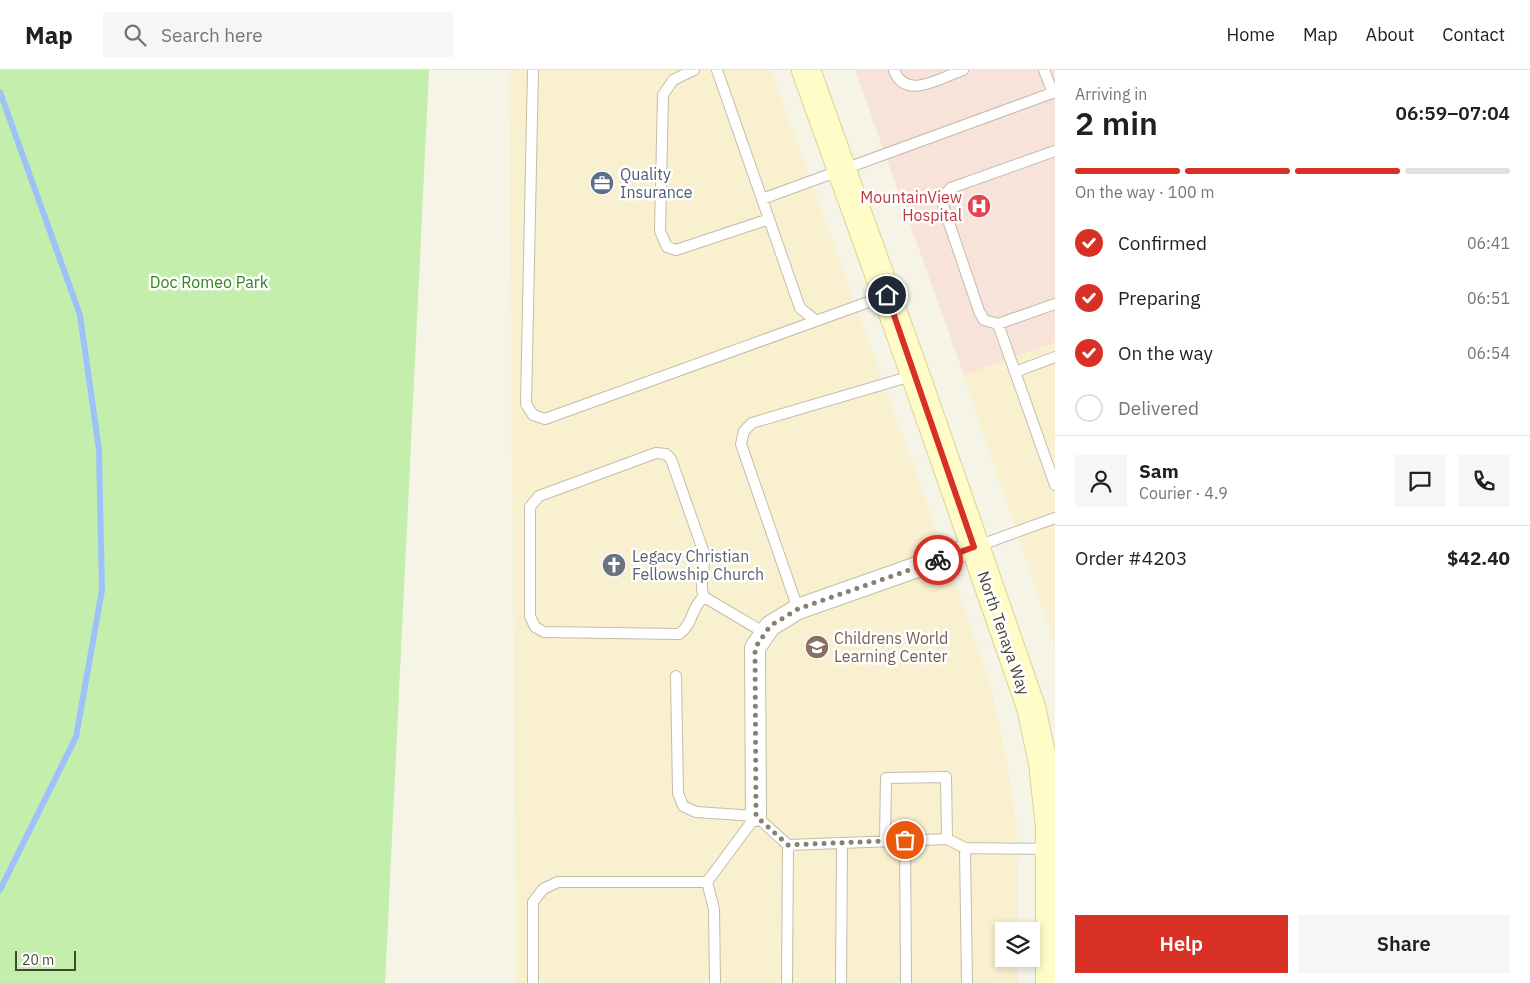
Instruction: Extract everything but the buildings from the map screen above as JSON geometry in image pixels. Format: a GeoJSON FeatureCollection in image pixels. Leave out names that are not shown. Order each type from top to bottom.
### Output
{"type":"FeatureCollection","features":[{"type":"Feature","properties":{"kind":"main road","name":"North Tenaya Way"},"geometry":{"type":"LineString","coordinates":[[806,70],[916,374],[1043,745],[1043,763],[1053,849],[1050,983]]}},
{"type":"Feature","properties":{"kind":"street"},"geometry":{"type":"LineString","coordinates":[[756,816],[755,648],[770,626],[798,609],[974,547]]}},
{"type":"Feature","properties":{"kind":"lane"},"geometry":{"type":"LineString","coordinates":[[532,70],[526,404],[533,415],[545,419],[887,295]]}},
{"type":"Feature","properties":{"kind":"lane"},"geometry":{"type":"LineString","coordinates":[[694,70],[673,80],[663,95],[660,231],[667,247],[676,250],[769,218]]}},
{"type":"Feature","properties":{"kind":"lane"},"geometry":{"type":"LineString","coordinates":[[718,70],[800,308],[816,321]]}},
{"type":"Feature","properties":{"kind":"lane"},"geometry":{"type":"LineString","coordinates":[[894,70],[898,80],[906,86],[915,87],[963,70]]}},
{"type":"Feature","properties":{"kind":"lane"},"geometry":{"type":"LineString","coordinates":[[762,199],[843,171],[1054,92],[1044,70]]}},
{"type":"Feature","properties":{"kind":"lane"},"geometry":{"type":"LineString","coordinates":[[1055,151],[951,188],[945,194],[943,205],[978,311],[984,320],[998,324],[1055,304]]}},
{"type":"Feature","properties":{"kind":"lane"},"geometry":{"type":"LineString","coordinates":[[998,324],[1055,485]]}},
{"type":"Feature","properties":{"kind":"lane"},"geometry":{"type":"LineString","coordinates":[[1015,372],[1055,357]]}},
{"type":"Feature","properties":{"kind":"lane"},"geometry":{"type":"LineString","coordinates":[[798,609],[741,444],[744,431],[752,423],[916,374]]}},
{"type":"Feature","properties":{"kind":"lane"},"geometry":{"type":"LineString","coordinates":[[704,596],[697,602],[687,629],[679,634],[544,632],[535,627],[530,616],[530,507],[539,496],[656,453],[666,454],[671,459],[704,553],[705,562],[700,585],[704,596],[765,633]]}},
{"type":"Feature","properties":{"kind":"lane"},"geometry":{"type":"LineString","coordinates":[[974,547],[1055,518]]}},
{"type":"Feature","properties":{"kind":"lane"},"geometry":{"type":"LineString","coordinates":[[676,676],[678,793],[683,806],[696,812],[756,816],[788,845],[948,839],[965,848],[1053,849]]}},
{"type":"Feature","properties":{"kind":"lane"},"geometry":{"type":"LineString","coordinates":[[885,841],[886,778],[946,777],[948,839]]}},
{"type":"Feature","properties":{"kind":"lane"},"geometry":{"type":"LineString","coordinates":[[707,882],[756,816]]}},
{"type":"Feature","properties":{"kind":"lane"},"geometry":{"type":"LineString","coordinates":[[905,840],[906,983]]}},
{"type":"Feature","properties":{"kind":"lane"},"geometry":{"type":"LineString","coordinates":[[841,983],[842,843]]}},
{"type":"Feature","properties":{"kind":"lane"},"geometry":{"type":"LineString","coordinates":[[787,983],[788,845]]}},
{"type":"Feature","properties":{"kind":"lane"},"geometry":{"type":"LineString","coordinates":[[965,848],[967,983]]}},
{"type":"Feature","properties":{"kind":"lane"},"geometry":{"type":"LineString","coordinates":[[533,983],[533,902],[543,889],[558,882],[707,882]]}},
{"type":"Feature","properties":{"kind":"lane"},"geometry":{"type":"LineString","coordinates":[[707,882],[714,909],[714,983]]}},
{"type":"Feature","properties":{"kind":"shaded area"},"geometry":{"type":"Polygon","coordinates":[[[509,70],[771,70],[991,686],[1007,764],[1017,827],[1018,922],[995,922],[995,967],[1018,967],[1018,983],[516,983],[509,70]]]}},
{"type":"Feature","properties":{"kind":"shaded area","name":"MountainView Hospital"},"geometry":{"type":"Polygon","coordinates":[[[855,70],[1055,70],[1055,342],[964,375],[855,70]]]}},
{"type":"Feature","properties":{"kind":"shaded area"},"geometry":{"type":"Polygon","coordinates":[[[1055,342],[1055,646],[964,375],[1055,342]]]}},
{"type":"Feature","properties":{"kind":"green space","name":"Doc Romeo Park"},"geometry":{"type":"Polygon","coordinates":[[[0,70],[429,70],[385,983],[0,983],[0,70]]]}},
{"type":"Feature","properties":{"kind":"waterway"},"geometry":{"type":"LineString","coordinates":[[0,92],[80,315],[99,450],[102,590],[76,737],[0,890]]}},
{"type":"Feature","properties":{"kind":"way so far"},"geometry":{"type":"LineString","coordinates":[[905,840],[788,845],[756,816],[755,648],[770,626],[798,609],[938,560]]}},
{"type":"Feature","properties":{"kind":"place","name":"Quality Insurance"},"geometry":{"type":"Point","coordinates":[602,183]}},
{"type":"Feature","properties":{"kind":"place","name":"MountainView Hospital"},"geometry":{"type":"Point","coordinates":[979,206]}},
{"type":"Feature","properties":{"kind":"place","name":"Legacy Christian Fellowship Church"},"geometry":{"type":"Point","coordinates":[614,565]}},
{"type":"Feature","properties":{"kind":"place","name":"Childrens World Learning Center"},"geometry":{"type":"Point","coordinates":[817,647]}},
{"type":"Feature","properties":{"kind":"route"},"geometry":{"type":"LineString","coordinates":[[887,295],[974,547],[938,560]]}}]}
